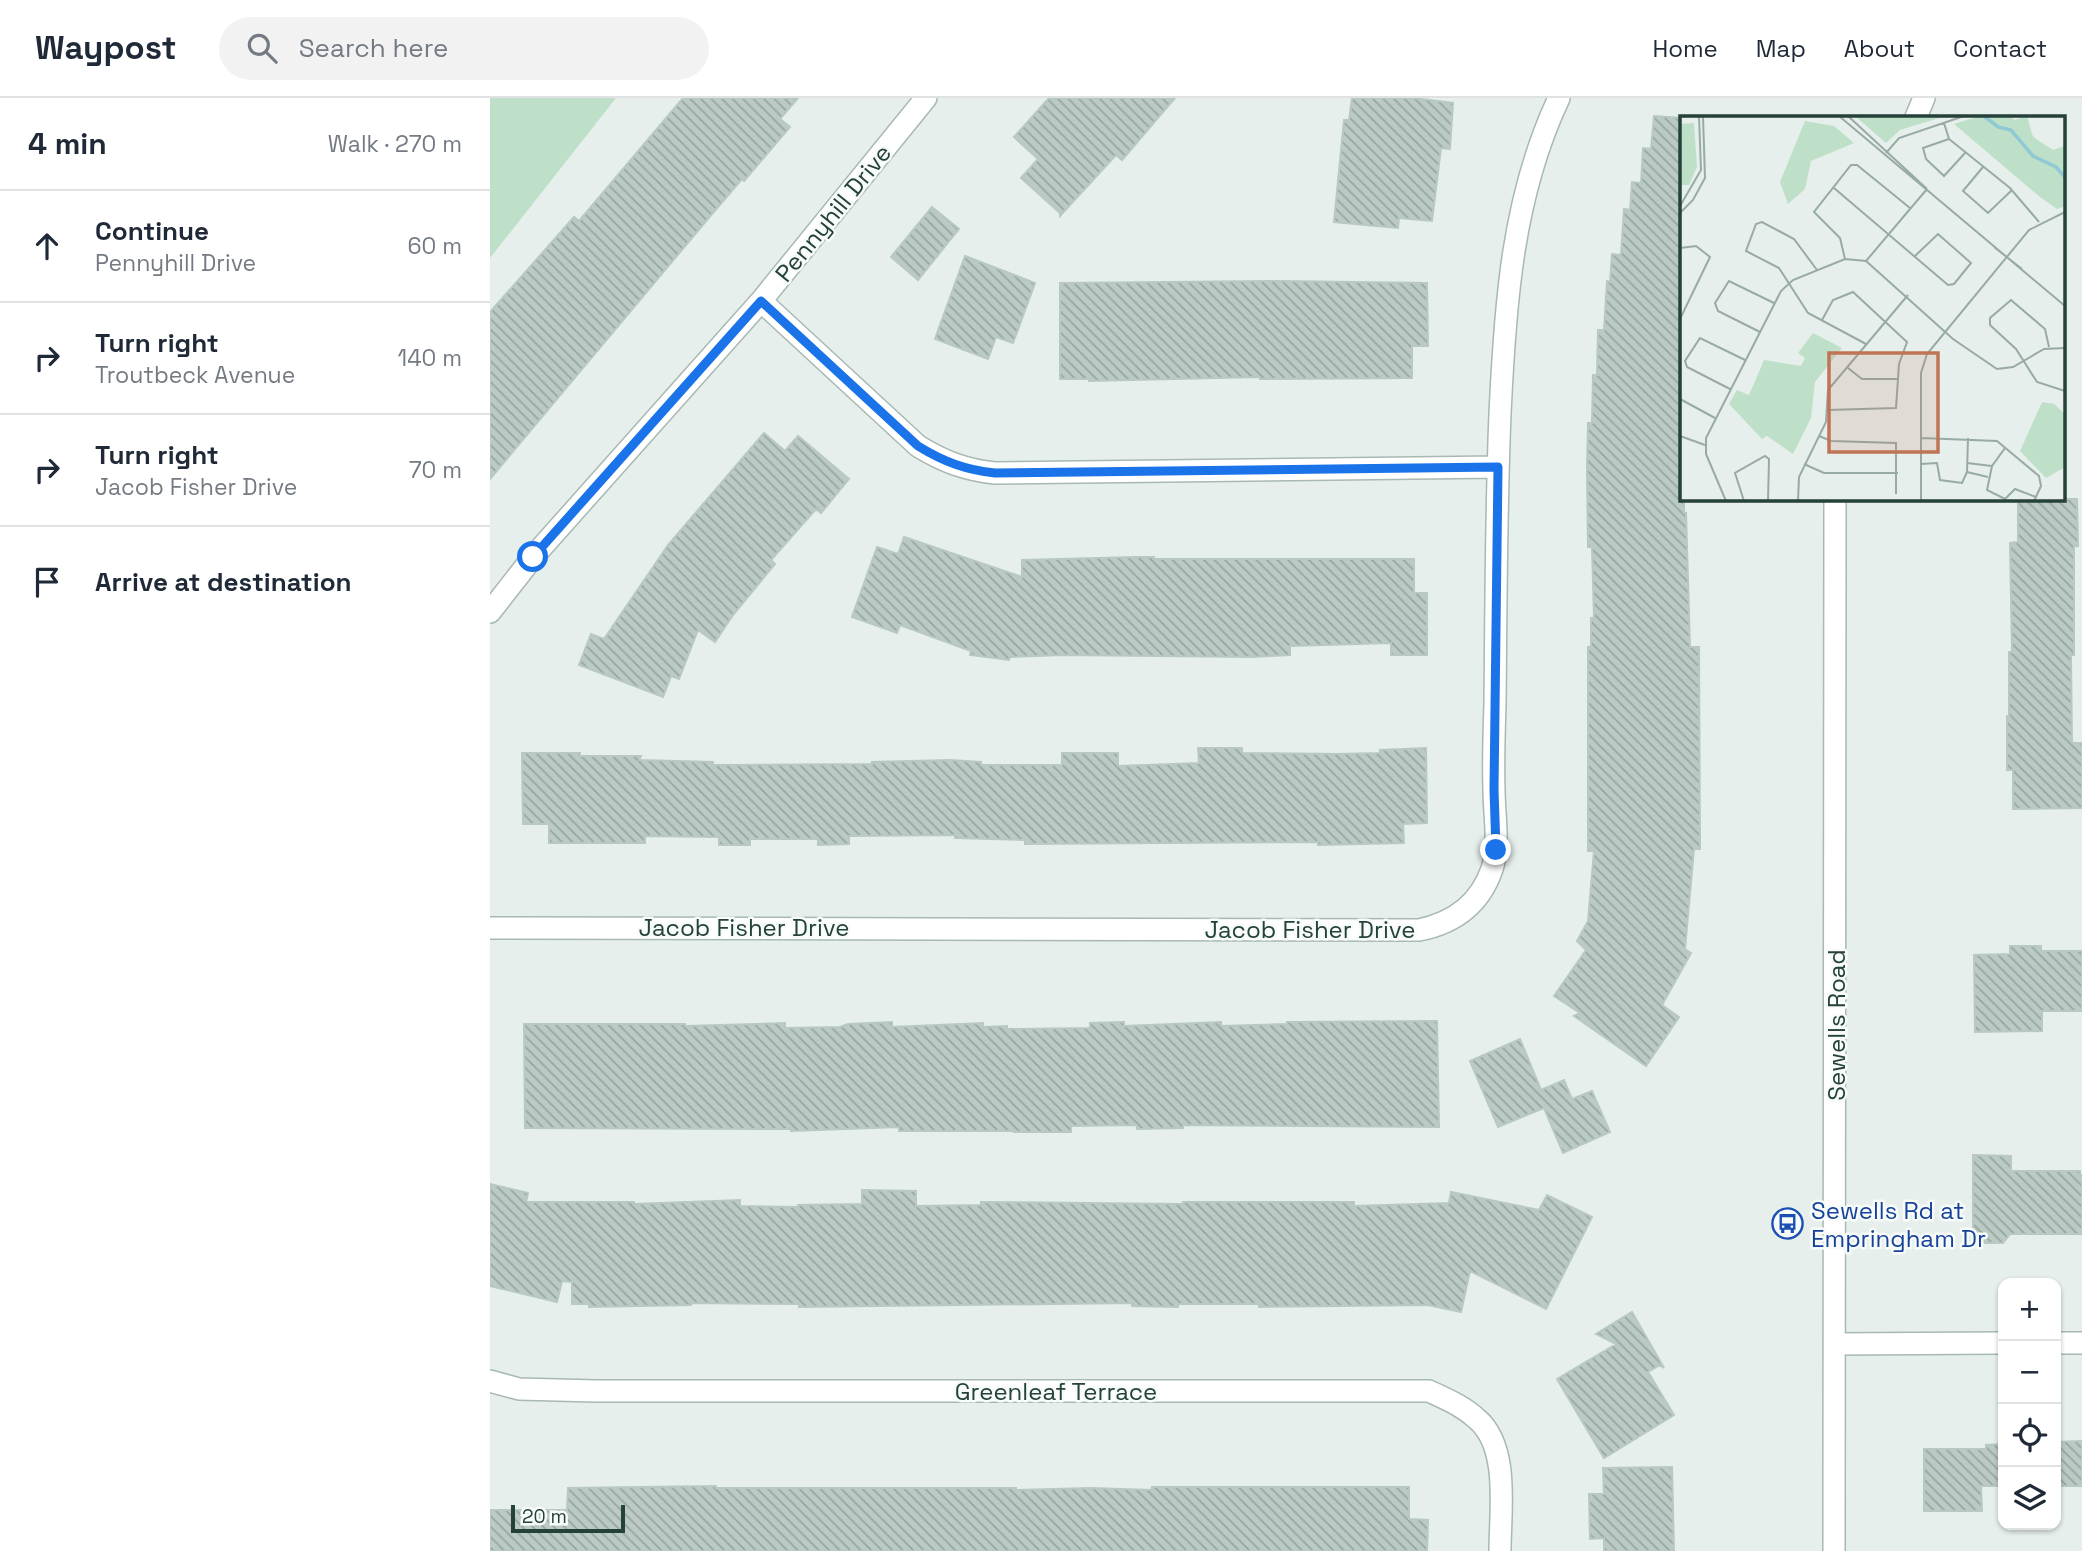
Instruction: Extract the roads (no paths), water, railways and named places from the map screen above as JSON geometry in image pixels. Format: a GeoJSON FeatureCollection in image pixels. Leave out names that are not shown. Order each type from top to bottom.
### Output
{"type":"FeatureCollection","features":[{"type":"Feature","properties":{"kind":"street","name":"Pennyhill Drive"},"geometry":{"type":"LineString","coordinates":[[490,612],[533,557],[761,301],[926,98]]}},
{"type":"Feature","properties":{"kind":"street","name":"Jacob Fisher Drive"},"geometry":{"type":"LineString","coordinates":[[490,928],[1419,930],[1435,927],[1456,917],[1474,902],[1484,888],[1493,867],[1496,850],[1494,790],[1498,467],[1504,323],[1511,258],[1525,193],[1550,116],[1559,98]]}},
{"type":"Feature","properties":{"kind":"street"},"geometry":{"type":"LineString","coordinates":[[1916,116],[1924,98]]}},
{"type":"Feature","properties":{"kind":"street"},"geometry":{"type":"LineString","coordinates":[[761,301],[918,446],[942,461],[968,470],[995,473],[1498,467]]}},
{"type":"Feature","properties":{"kind":"street","name":"Sewells Road"},"geometry":{"type":"LineString","coordinates":[[1834,1551],[1835,500]]}},
{"type":"Feature","properties":{"kind":"street"},"geometry":{"type":"LineString","coordinates":[[1834,1344],[1998,1343]]}},
{"type":"Feature","properties":{"kind":"street"},"geometry":{"type":"LineString","coordinates":[[2061,1343],[2082,1343]]}},
{"type":"Feature","properties":{"kind":"street","name":"Greenleaf Terrace"},"geometry":{"type":"LineString","coordinates":[[490,1381],[519,1389],[596,1391],[1429,1391],[1464,1408],[1480,1421],[1496,1449],[1500,1469],[1500,1551]]}},
{"type":"Feature","properties":{"kind":"place","name":"Sewells Rd at Empringham Dr"},"geometry":{"type":"Point","coordinates":[1788,1224]}}]}
